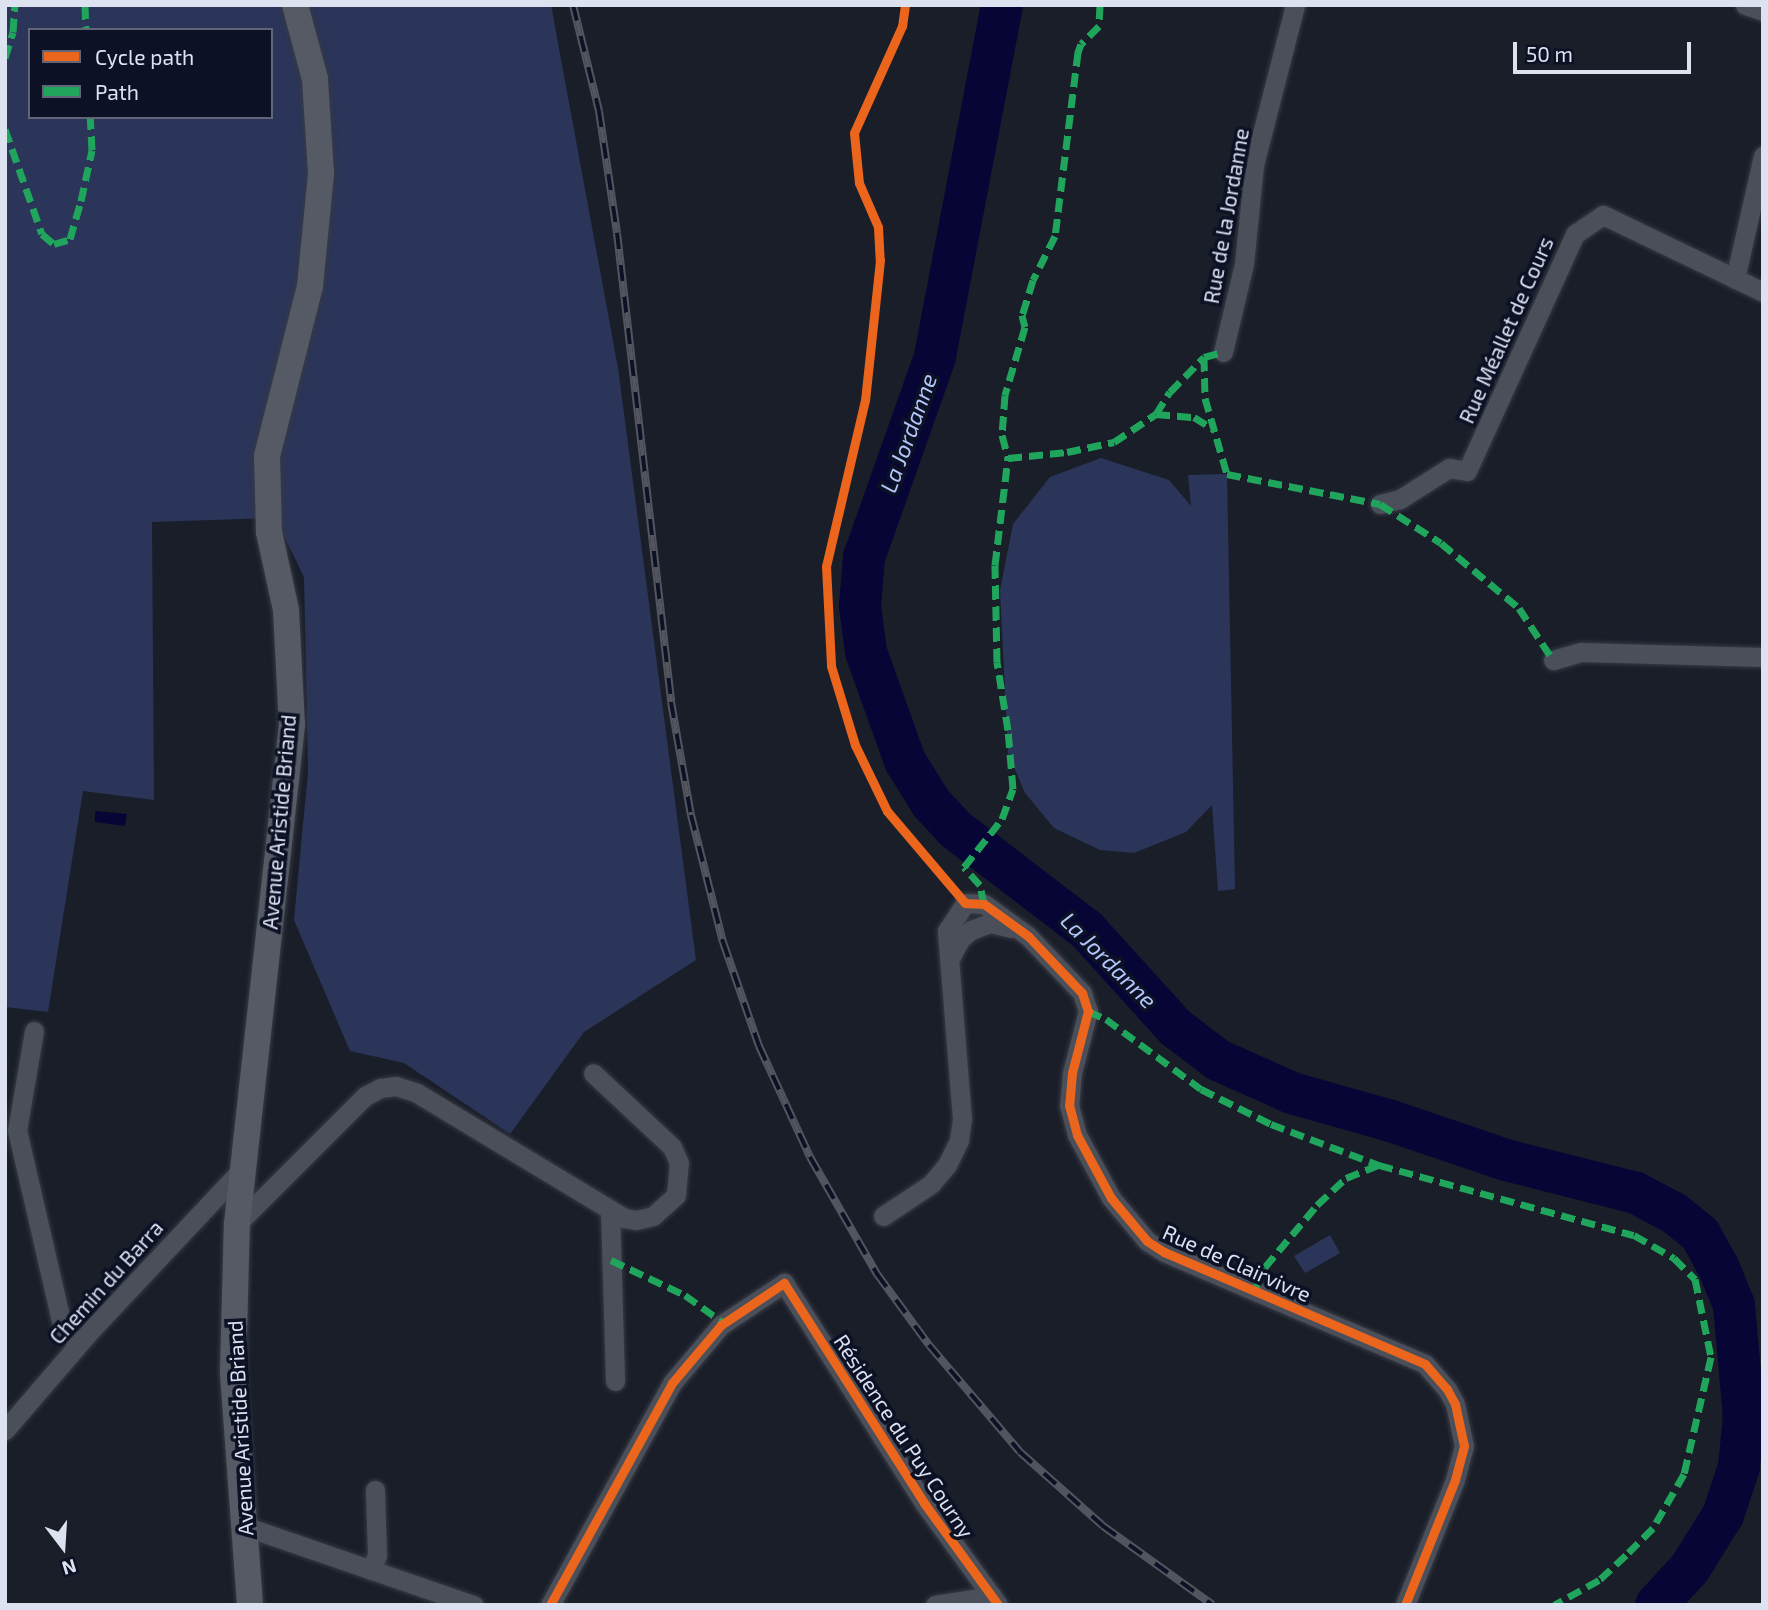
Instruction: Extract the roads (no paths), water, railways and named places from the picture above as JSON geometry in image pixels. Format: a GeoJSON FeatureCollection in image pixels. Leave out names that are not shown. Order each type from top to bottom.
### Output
{"type":"FeatureCollection","features":[{"type":"Feature","properties":{"kind":"main road","name":"Avenue Aristide Briand"},"geometry":{"type":"LineString","coordinates":[[250,1605],[233,1372],[237,1224],[292,725],[286,610],[269,533],[267,456],[310,286],[321,173],[314,79],[295,5]]}},
{"type":"Feature","properties":{"kind":"street","name":"Rue de la Jordanne"},"geometry":{"type":"LineString","coordinates":[[1223,352],[1244,264],[1254,165],[1295,5]]}},
{"type":"Feature","properties":{"kind":"street"},"geometry":{"type":"LineString","coordinates":[[1745,5],[1763,11]]}},
{"type":"Feature","properties":{"kind":"street"},"geometry":{"type":"LineString","coordinates":[[1735,279],[1763,156]]}},
{"type":"Feature","properties":{"kind":"street","name":"Rue Méallet de Cours"},"geometry":{"type":"LineString","coordinates":[[1380,504],[1400,499],[1449,468],[1467,471],[1575,234],[1603,215],[1763,292]]}},
{"type":"Feature","properties":{"kind":"street"},"geometry":{"type":"LineString","coordinates":[[1553,660],[1581,652],[1763,657]]}},
{"type":"Feature","properties":{"kind":"street","name":"Rue de Clairvivre"},"geometry":{"type":"LineString","coordinates":[[883,1216],[931,1184],[947,1165],[959,1140],[962,1119],[948,972],[951,957],[947,930],[965,904],[984,904],[1028,936],[1082,993],[1088,1011],[1072,1073],[1069,1105],[1077,1135],[1111,1198],[1147,1241],[1164,1252],[1425,1364],[1447,1389],[1455,1404],[1464,1446],[1455,1480],[1405,1605]]}},
{"type":"Feature","properties":{"kind":"street"},"geometry":{"type":"LineString","coordinates":[[951,957],[960,939],[971,930],[990,923],[1016,929]]}},
{"type":"Feature","properties":{"kind":"street"},"geometry":{"type":"LineString","coordinates":[[34,1031],[17,1130],[63,1329],[78,1344]]}},
{"type":"Feature","properties":{"kind":"street"},"geometry":{"type":"LineString","coordinates":[[237,1224],[365,1096],[380,1088],[396,1086],[417,1093],[624,1219],[636,1220],[653,1216],[676,1195],[679,1163],[671,1147],[593,1073]]}},
{"type":"Feature","properties":{"kind":"street","name":"Chemin du Barra"},"geometry":{"type":"LineString","coordinates":[[5,1430],[78,1344],[243,1168]]}},
{"type":"Feature","properties":{"kind":"street"},"geometry":{"type":"LineString","coordinates":[[610,1210],[615,1381]]}},
{"type":"Feature","properties":{"kind":"street","name":"Résidence du Puy Courny"},"geometry":{"type":"LineString","coordinates":[[551,1605],[672,1383],[721,1325],[783,1283],[924,1503],[995,1600]]}},
{"type":"Feature","properties":{"kind":"street"},"geometry":{"type":"LineString","coordinates":[[372,1570],[377,1555],[375,1490]]}},
{"type":"Feature","properties":{"kind":"street"},"geometry":{"type":"LineString","coordinates":[[244,1526],[474,1605]]}},
{"type":"Feature","properties":{"kind":"street"},"geometry":{"type":"LineString","coordinates":[[935,1605],[995,1600]]}},
{"type":"Feature","properties":{"kind":"waterway","name":"La Jordanne"},"geometry":{"type":"LineString","coordinates":[[1002,5],[935,357],[864,557],[860,606],[866,652],[905,761],[931,803],[955,829],[1087,930],[1176,1028],[1218,1060],[1292,1093],[1391,1121],[1506,1160],[1636,1193],[1674,1213],[1700,1234],[1718,1266],[1734,1305],[1744,1416],[1739,1467],[1723,1515],[1690,1568],[1656,1605]]}},
{"type":"Feature","properties":{"kind":"railway"},"geometry":{"type":"LineString","coordinates":[[573,5],[599,111],[617,233],[671,702],[691,815],[723,942],[759,1046],[810,1157],[877,1274],[929,1345],[1020,1452],[1103,1526],[1213,1605]]}}]}
